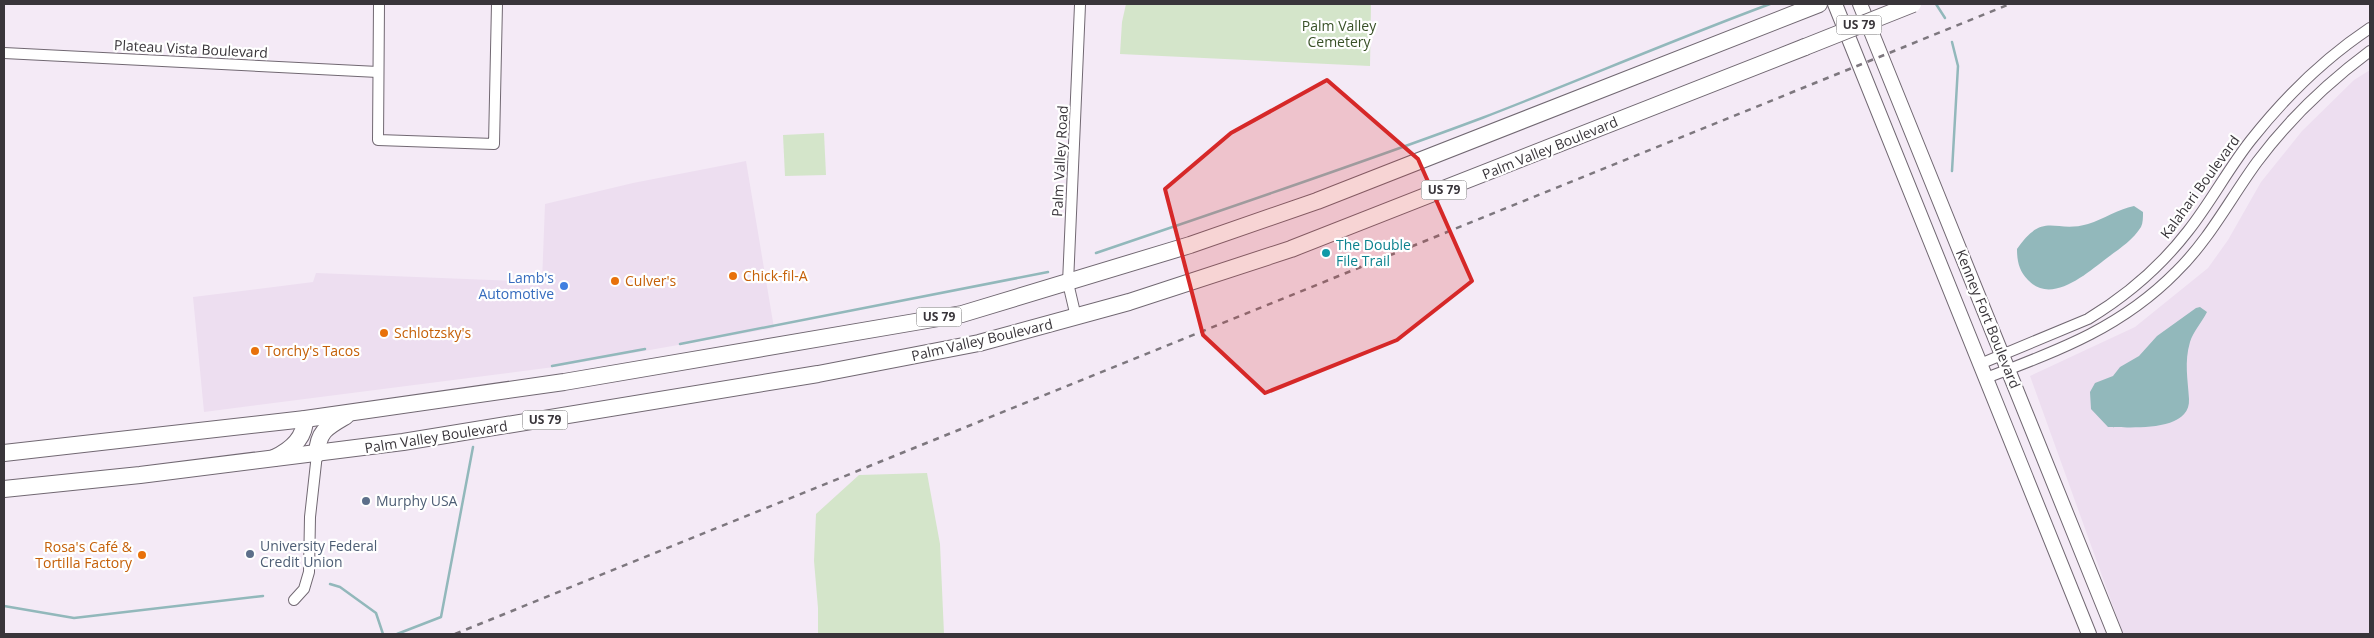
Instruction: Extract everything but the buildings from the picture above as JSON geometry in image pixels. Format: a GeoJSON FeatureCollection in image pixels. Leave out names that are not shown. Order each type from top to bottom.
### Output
{"type":"FeatureCollection","features":[{"type":"Feature","properties":{"kind":"highway","name":"US 79"},"geometry":{"type":"LineString","coordinates":[[4,453],[305,419],[564,382],[962,314],[1205,240],[1317,201],[1819,4]]}},
{"type":"Feature","properties":{"kind":"highway","name":"Palm Valley Boulevard"},"geometry":{"type":"LineString","coordinates":[[4,489],[318,454],[543,421],[809,376],[979,343],[1129,302],[1291,249],[1913,4]]}},
{"type":"Feature","properties":{"kind":"highway"},"geometry":{"type":"LineString","coordinates":[[318,454],[318,440],[322,432],[350,413]]}},
{"type":"Feature","properties":{"kind":"highway"},"geometry":{"type":"LineString","coordinates":[[270,460],[282,454],[299,440],[305,431],[305,419]]}},
{"type":"Feature","properties":{"kind":"main road","name":"Kenney Fort Boulevard"},"geometry":{"type":"LineString","coordinates":[[1836,4],[2089,634]]}},
{"type":"Feature","properties":{"kind":"main road","name":"Kenney Fort Boulevard"},"geometry":{"type":"LineString","coordinates":[[1860,4],[2114,634]]}},
{"type":"Feature","properties":{"kind":"street"},"geometry":{"type":"LineString","coordinates":[[379,4],[378,140],[494,144],[497,4]]}},
{"type":"Feature","properties":{"kind":"street","name":"Palm Valley Road"},"geometry":{"type":"LineString","coordinates":[[1076,317],[1068,283],[1080,5]]}},
{"type":"Feature","properties":{"kind":"street","name":"Kalahari Boulevard"},"geometry":{"type":"LineString","coordinates":[[1980,364],[2088,318],[2104,309],[2151,271],[2188,231],[2251,140],[2276,110],[2323,64],[2370,28]]}},
{"type":"Feature","properties":{"kind":"street"},"geometry":{"type":"LineString","coordinates":[[1986,378],[2098,332],[2132,310],[2166,282],[2206,238],[2258,162],[2290,122],[2331,81],[2370,50]]}},
{"type":"Feature","properties":{"kind":"street","name":"Plateau Vista Boulevard"},"geometry":{"type":"LineString","coordinates":[[4,53],[378,72]]}},
{"type":"Feature","properties":{"kind":"street"},"geometry":{"type":"LineString","coordinates":[[294,600],[304,589],[309,572],[310,517],[318,454]]}},
{"type":"Feature","properties":{"kind":"highlighted area"},"geometry":{"type":"Polygon","coordinates":[[[1327,80],[1418,159],[1472,281],[1397,340],[1265,393],[1203,335],[1165,189],[1231,133],[1327,80]]]}},
{"type":"Feature","properties":{"kind":"shaded area"},"geometry":{"type":"Polygon","coordinates":[[[2370,70],[2370,634],[2123,634],[2030,376],[2135,327],[2208,268],[2228,240],[2261,182],[2302,131],[2354,80],[2370,70]]]}},
{"type":"Feature","properties":{"kind":"shaded area"},"geometry":{"type":"Polygon","coordinates":[[[746,161],[774,328],[554,367],[204,412],[193,297],[313,282],[316,273],[542,282],[545,204],[633,183],[746,161]]]}},
{"type":"Feature","properties":{"kind":"shaded area"},"geometry":{"type":"Polygon","coordinates":[[[2134,206],[2143,212],[2142,224],[2138,232],[2121,248],[2079,279],[2058,288],[2047,289],[2037,287],[2022,273],[2018,262],[2017,249],[2026,237],[2035,230],[2050,226],[2066,227],[2088,224],[2122,209],[2134,206]]]}},
{"type":"Feature","properties":{"kind":"shaded area"},"geometry":{"type":"Polygon","coordinates":[[[2200,307],[2207,312],[2193,334],[2188,349],[2189,399],[2187,410],[2180,418],[2157,426],[2108,427],[2091,409],[2090,392],[2095,383],[2113,376],[2120,367],[2139,356],[2157,336],[2200,307]]]}},
{"type":"Feature","properties":{"kind":"green space","name":"Palm Valley Cemetery"},"geometry":{"type":"Polygon","coordinates":[[[1126,4],[1371,4],[1370,66],[1120,54],[1122,22],[1126,4]]]}},
{"type":"Feature","properties":{"kind":"green space"},"geometry":{"type":"Polygon","coordinates":[[[824,133],[826,175],[785,176],[783,135],[824,133]]]}},
{"type":"Feature","properties":{"kind":"green space"},"geometry":{"type":"Polygon","coordinates":[[[927,473],[940,544],[944,634],[818,634],[814,561],[816,514],[859,475],[927,473]]]}},
{"type":"Feature","properties":{"kind":"waterway"},"geometry":{"type":"LineString","coordinates":[[1096,253],[1434,136],[1770,4]]}},
{"type":"Feature","properties":{"kind":"waterway"},"geometry":{"type":"LineString","coordinates":[[1936,4],[1945,18]]}},
{"type":"Feature","properties":{"kind":"waterway"},"geometry":{"type":"LineString","coordinates":[[1952,42],[1958,66],[1952,171]]}},
{"type":"Feature","properties":{"kind":"waterway"},"geometry":{"type":"LineString","coordinates":[[680,344],[1048,272]]}},
{"type":"Feature","properties":{"kind":"waterway"},"geometry":{"type":"LineString","coordinates":[[552,366],[645,349]]}},
{"type":"Feature","properties":{"kind":"waterway"},"geometry":{"type":"LineString","coordinates":[[397,634],[441,617],[473,447]]}},
{"type":"Feature","properties":{"kind":"waterway"},"geometry":{"type":"LineString","coordinates":[[330,584],[340,587],[376,613],[383,634]]}},
{"type":"Feature","properties":{"kind":"waterway"},"geometry":{"type":"LineString","coordinates":[[4,606],[74,618],[263,596]]}},
{"type":"Feature","properties":{"kind":"railway"},"geometry":{"type":"LineString","coordinates":[[455,634],[2010,4]]}},
{"type":"Feature","properties":{"kind":"place","name":"The Double File Trail"},"geometry":{"type":"Point","coordinates":[1326,253]}},
{"type":"Feature","properties":{"kind":"place","name":"Chick-fil-A"},"geometry":{"type":"Point","coordinates":[733,276]}},
{"type":"Feature","properties":{"kind":"place","name":"Culver's"},"geometry":{"type":"Point","coordinates":[615,281]}},
{"type":"Feature","properties":{"kind":"place","name":"Lamb's Automotive"},"geometry":{"type":"Point","coordinates":[564,286]}},
{"type":"Feature","properties":{"kind":"place","name":"Schlotzsky's"},"geometry":{"type":"Point","coordinates":[384,333]}},
{"type":"Feature","properties":{"kind":"place","name":"Torchy's Tacos"},"geometry":{"type":"Point","coordinates":[255,351]}},
{"type":"Feature","properties":{"kind":"place","name":"Murphy USA"},"geometry":{"type":"Point","coordinates":[366,501]}},
{"type":"Feature","properties":{"kind":"place","name":"University Federal Credit Union"},"geometry":{"type":"Point","coordinates":[250,554]}},
{"type":"Feature","properties":{"kind":"place","name":"Rosa's Café & Tortilla Factory"},"geometry":{"type":"Point","coordinates":[142,555]}}]}
